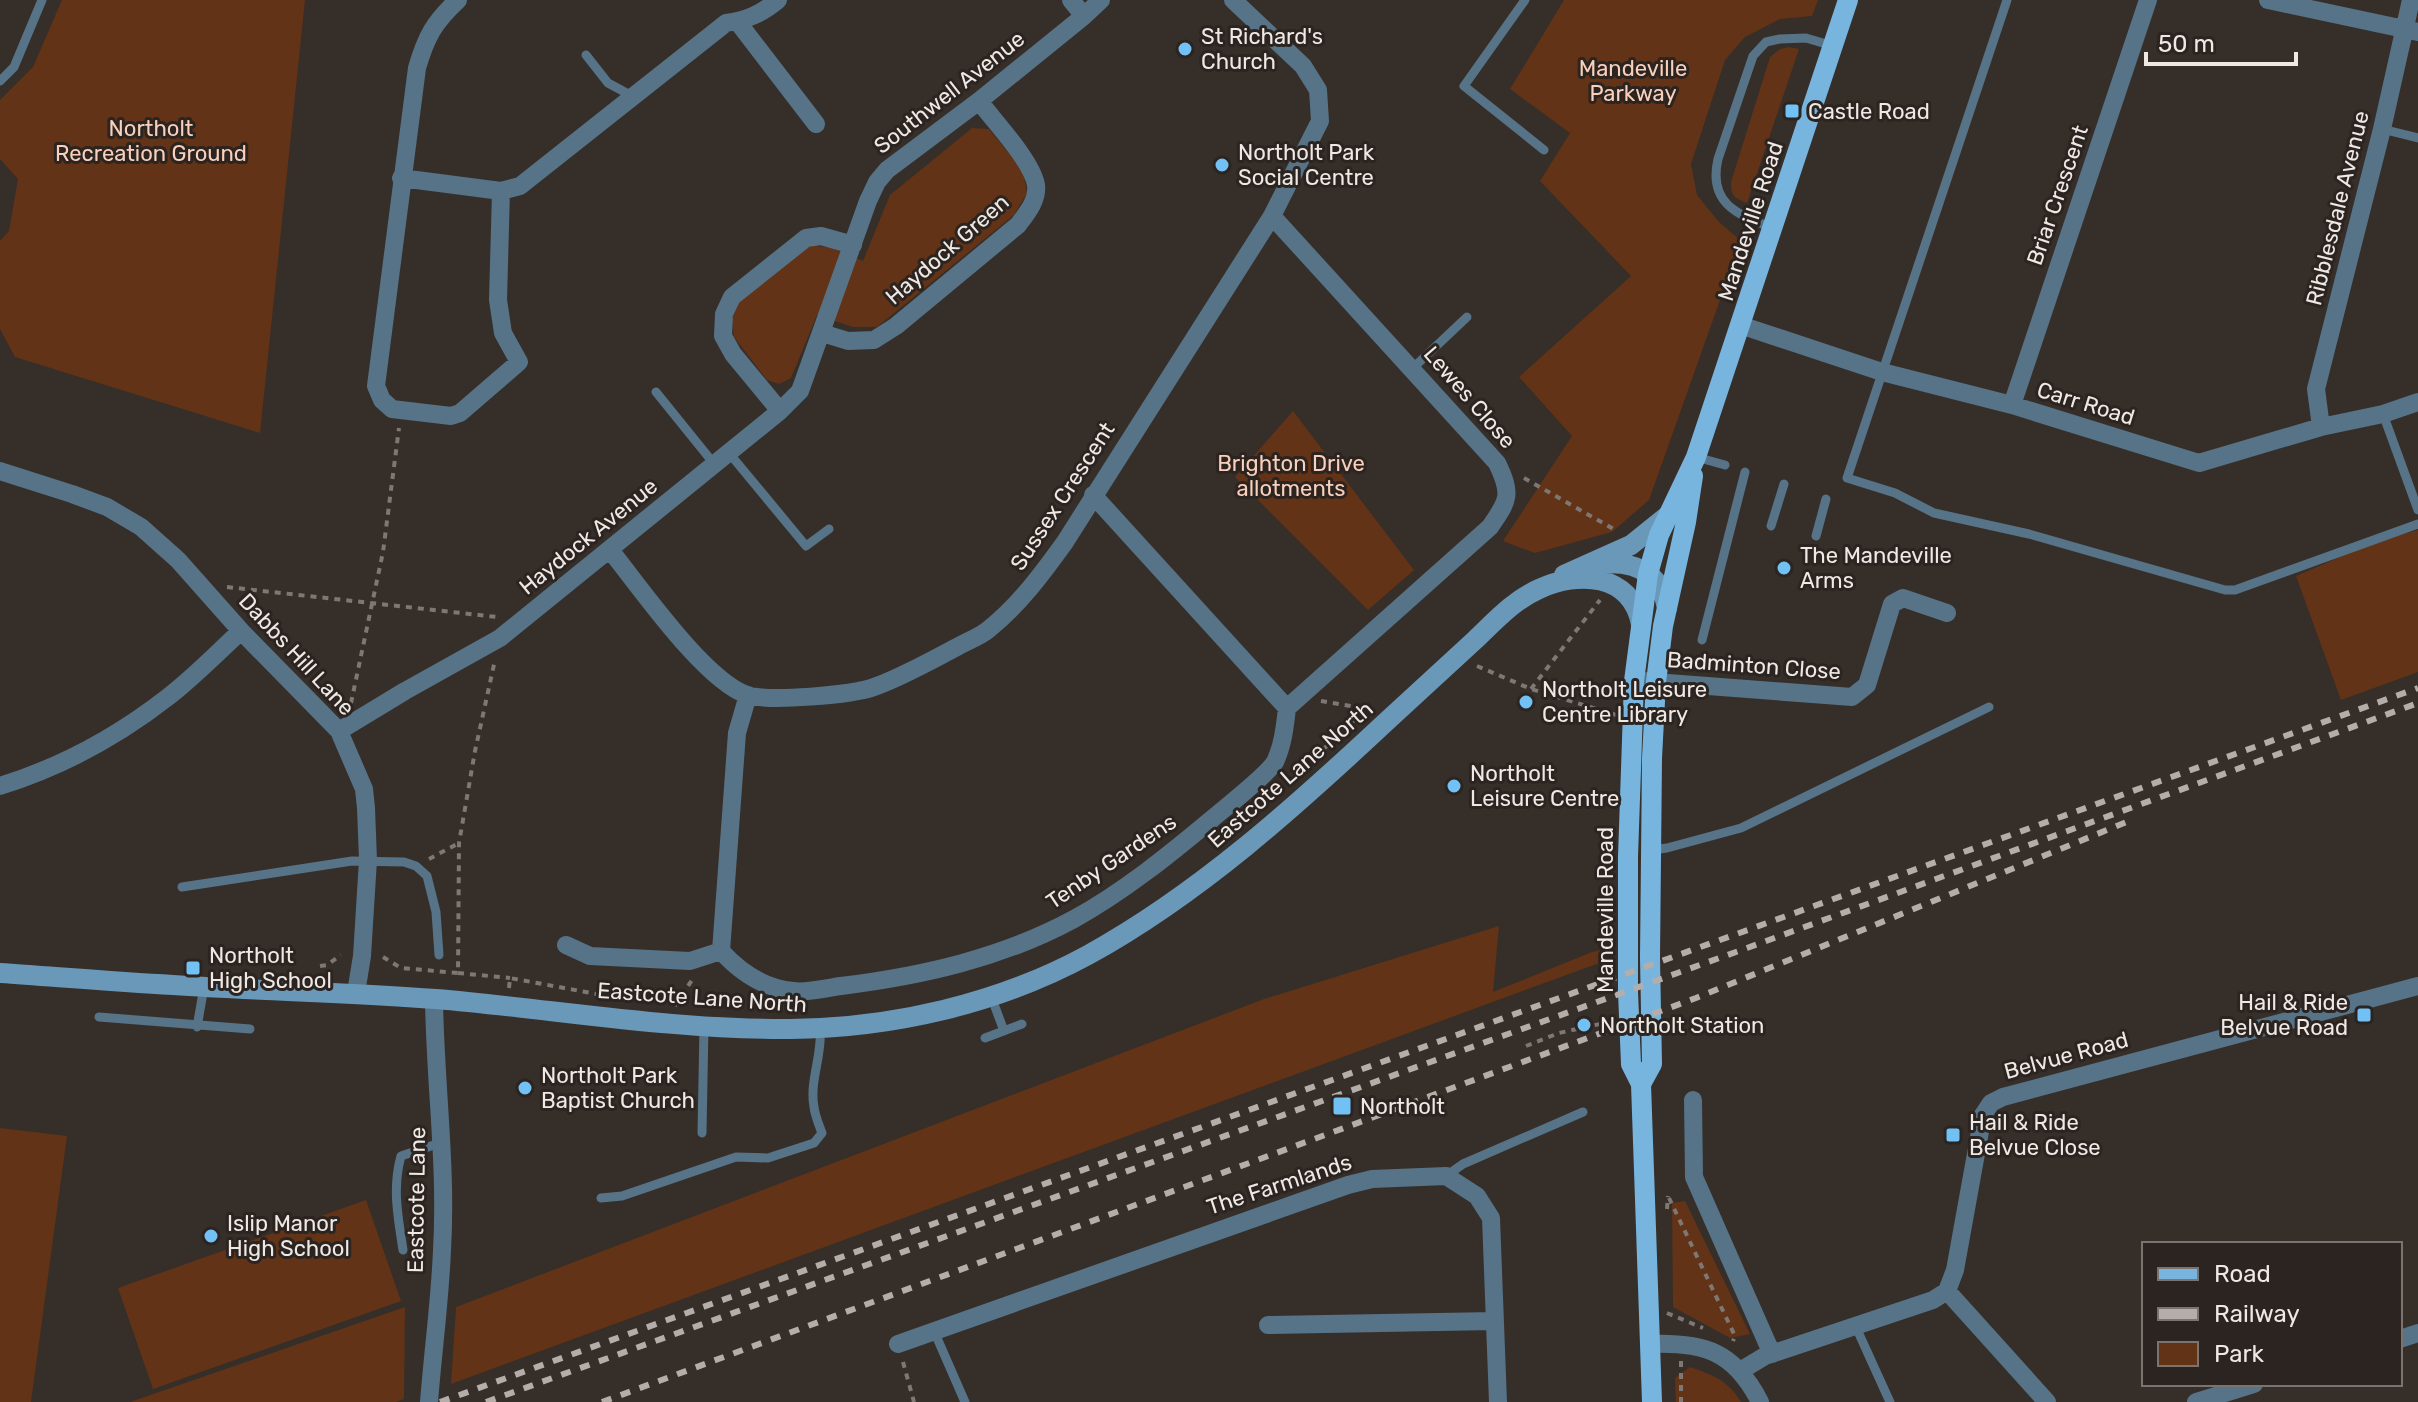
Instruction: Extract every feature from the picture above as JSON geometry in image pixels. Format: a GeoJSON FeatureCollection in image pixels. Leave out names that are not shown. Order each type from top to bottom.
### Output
{"type":"FeatureCollection","features":[{"type":"Feature","properties":{"kind":"main road","name":"Mandeville Road"},"geometry":{"type":"LineString","coordinates":[[1652,1402],[1641,1084],[1631,1064],[1628,992],[1634,681],[1641,624],[1651,582],[1652,554],[1696,457],[1848,0]]}},
{"type":"Feature","properties":{"kind":"main road","name":"Mandeville Road"},"geometry":{"type":"LineString","coordinates":[[1641,1084],[1652,1064],[1649,974],[1656,682],[1696,457]]}},
{"type":"Feature","properties":{"kind":"street"},"geometry":{"type":"LineString","coordinates":[[458,0],[440,16],[425,40],[417,68],[376,386],[382,400],[392,409],[451,416],[460,413],[519,362],[503,333],[498,300],[501,191]]}},
{"type":"Feature","properties":{"kind":"street"},"geometry":{"type":"LineString","coordinates":[[401,178],[501,191],[520,186],[726,23],[765,11],[778,0]]}},
{"type":"Feature","properties":{"kind":"street"},"geometry":{"type":"LineString","coordinates":[[1071,0],[1084,16]]}},
{"type":"Feature","properties":{"kind":"street","name":"Southwell Avenue"},"geometry":{"type":"LineString","coordinates":[[822,333],[868,201],[887,170],[979,101],[1101,0]]}},
{"type":"Feature","properties":{"kind":"street","name":"Sussex Crescent"},"geometry":{"type":"LineString","coordinates":[[610,550],[676,633],[709,668],[724,682],[748,695],[779,699],[872,688],[987,631],[1033,586],[1065,542],[1272,216],[1320,121],[1318,90],[1303,66],[1233,0]]}},
{"type":"Feature","properties":{"kind":"street","name":"Briar Crescent"},"geometry":{"type":"LineString","coordinates":[[2012,405],[2148,0]]}},
{"type":"Feature","properties":{"kind":"street"},"geometry":{"type":"LineString","coordinates":[[2268,0],[2411,31]]}},
{"type":"Feature","properties":{"kind":"street","name":"Ribblesdale Avenue"},"geometry":{"type":"LineString","coordinates":[[2321,427],[2316,389],[2382,129],[2411,31],[2411,0]]}},
{"type":"Feature","properties":{"kind":"street"},"geometry":{"type":"LineString","coordinates":[[741,20],[816,124]]}},
{"type":"Feature","properties":{"kind":"street","name":"Haydock Green"},"geometry":{"type":"LineString","coordinates":[[822,333],[848,341],[874,340],[896,326],[1018,225],[1032,207],[1036,187],[1029,166],[979,101]]}},
{"type":"Feature","properties":{"kind":"street","name":"Lewes Close"},"geometry":{"type":"LineString","coordinates":[[1272,216],[1497,463],[1507,483],[1505,505],[1490,527],[1293,703]]}},
{"type":"Feature","properties":{"kind":"street"},"geometry":{"type":"LineString","coordinates":[[780,411],[733,354],[723,336],[724,314],[732,297],[806,238],[821,236],[853,245]]}},
{"type":"Feature","properties":{"kind":"street","name":"Carr Road"},"geometry":{"type":"LineString","coordinates":[[1740,325],[1882,372],[2012,405],[2199,463],[2418,402]]}},
{"type":"Feature","properties":{"kind":"street","name":"Haydock Avenue"},"geometry":{"type":"LineString","coordinates":[[339,731],[504,635],[715,465],[800,391],[822,333]]}},
{"type":"Feature","properties":{"kind":"street","name":"Dabbs Hill Lane"},"geometry":{"type":"LineString","coordinates":[[0,471],[107,507],[141,527],[178,560],[241,631],[339,731],[364,789],[368,860],[362,956],[356,993]]}},
{"type":"Feature","properties":{"kind":"street"},"geometry":{"type":"LineString","coordinates":[[1093,495],[1293,703]]}},
{"type":"Feature","properties":{"kind":"street","name":"Eastcote Lane North"},"geometry":{"type":"LineString","coordinates":[[0,973],[204,987],[356,993],[704,1026],[820,1028],[876,1022],[967,1004],[1034,981],[1087,955],[1141,923],[1210,875],[1275,821],[1521,599],[1631,545],[1667,516]]}},
{"type":"Feature","properties":{"kind":"street"},"geometry":{"type":"LineString","coordinates":[[1667,608],[1665,597],[1651,582],[1670,574],[1677,561]]}},
{"type":"Feature","properties":{"kind":"street","name":"Eastcote Lane North"},"geometry":{"type":"LineString","coordinates":[[1547,585],[1579,578],[1627,587],[1651,582],[1639,568],[1621,563],[1592,564],[1579,568]]}},
{"type":"Feature","properties":{"kind":"street"},"geometry":{"type":"LineString","coordinates":[[1609,583],[1628,596],[1636,607],[1641,624]]}},
{"type":"Feature","properties":{"kind":"street","name":"Badminton Close"},"geometry":{"type":"LineString","coordinates":[[1634,681],[1852,697],[1867,685],[1892,604],[1903,598],[1947,613]]}},
{"type":"Feature","properties":{"kind":"street"},"geometry":{"type":"LineString","coordinates":[[0,786],[67,760],[125,728],[171,696],[241,631]]}},
{"type":"Feature","properties":{"kind":"street"},"geometry":{"type":"LineString","coordinates":[[566,945],[590,956],[690,961],[721,951],[737,733],[748,695]]}},
{"type":"Feature","properties":{"kind":"street","name":"Tenby Gardens"},"geometry":{"type":"LineString","coordinates":[[721,951],[737,969],[766,984],[795,992],[893,980],[1025,944],[1076,918],[1136,878],[1237,798],[1274,764],[1293,703]]}},
{"type":"Feature","properties":{"kind":"street","name":"Belvue Road"},"geometry":{"type":"LineString","coordinates":[[1947,1291],[1955,1270],[1983,1115],[1991,1103],[2003,1097],[2418,986]]}},
{"type":"Feature","properties":{"kind":"street","name":"Eastcote Lane"},"geometry":{"type":"LineString","coordinates":[[429,1402],[443,1249],[443,1142],[434,999]]}},
{"type":"Feature","properties":{"kind":"street"},"geometry":{"type":"LineString","coordinates":[[1693,1100],[1694,1177],[1772,1354]]}},
{"type":"Feature","properties":{"kind":"street"},"geometry":{"type":"LineString","coordinates":[[1446,1176],[1477,1196],[1491,1218],[1498,1402]]}},
{"type":"Feature","properties":{"kind":"street","name":"The Farmlands"},"geometry":{"type":"LineString","coordinates":[[898,1344],[1348,1185],[1372,1179],[1446,1176]]}},
{"type":"Feature","properties":{"kind":"street"},"geometry":{"type":"LineString","coordinates":[[1740,1371],[1772,1354],[1933,1300],[1947,1291],[2047,1402]]}},
{"type":"Feature","properties":{"kind":"street"},"geometry":{"type":"LineString","coordinates":[[1268,1325],[1494,1321]]}},
{"type":"Feature","properties":{"kind":"street"},"geometry":{"type":"LineString","coordinates":[[1650,1344],[1680,1343],[1703,1348],[1724,1358],[1740,1371],[1760,1402]]}},
{"type":"Feature","properties":{"kind":"street"},"geometry":{"type":"LineString","coordinates":[[2196,1402],[2248,1386]]}},
{"type":"Feature","properties":{"kind":"lane"},"geometry":{"type":"LineString","coordinates":[[0,81],[14,67],[42,0]]}},
{"type":"Feature","properties":{"kind":"lane"},"geometry":{"type":"LineString","coordinates":[[1525,0],[1464,86],[1544,150]]}},
{"type":"Feature","properties":{"kind":"lane"},"geometry":{"type":"LineString","coordinates":[[2007,0],[1847,478],[1895,493],[1934,513],[2029,534],[2225,590],[2235,590],[2418,524]]}},
{"type":"Feature","properties":{"kind":"lane"},"geometry":{"type":"LineString","coordinates":[[1773,228],[1746,219],[1724,204],[1714,176],[1718,159],[1753,56],[1766,42],[1806,38],[1833,46]]}},
{"type":"Feature","properties":{"kind":"lane"},"geometry":{"type":"LineString","coordinates":[[586,55],[608,83],[634,97]]}},
{"type":"Feature","properties":{"kind":"lane"},"geometry":{"type":"LineString","coordinates":[[2382,129],[2418,138]]}},
{"type":"Feature","properties":{"kind":"lane"},"geometry":{"type":"LineString","coordinates":[[1413,368],[1467,317]]}},
{"type":"Feature","properties":{"kind":"lane"},"geometry":{"type":"LineString","coordinates":[[656,392],[715,465]]}},
{"type":"Feature","properties":{"kind":"lane"},"geometry":{"type":"LineString","coordinates":[[2383,414],[2418,510]]}},
{"type":"Feature","properties":{"kind":"lane"},"geometry":{"type":"LineString","coordinates":[[729,453],[806,546],[829,529]]}},
{"type":"Feature","properties":{"kind":"lane"},"geometry":{"type":"LineString","coordinates":[[1696,457],[1725,465]]}},
{"type":"Feature","properties":{"kind":"lane"},"geometry":{"type":"LineString","coordinates":[[1702,640],[1745,472]]}},
{"type":"Feature","properties":{"kind":"lane"},"geometry":{"type":"LineString","coordinates":[[1771,526],[1784,484]]}},
{"type":"Feature","properties":{"kind":"lane"},"geometry":{"type":"LineString","coordinates":[[1816,536],[1826,499]]}},
{"type":"Feature","properties":{"kind":"lane"},"geometry":{"type":"LineString","coordinates":[[1652,850],[1741,828],[1989,707]]}},
{"type":"Feature","properties":{"kind":"lane"},"geometry":{"type":"LineString","coordinates":[[182,887],[368,860],[404,862],[416,866],[427,876],[436,912],[439,955]]}},
{"type":"Feature","properties":{"kind":"lane"},"geometry":{"type":"LineString","coordinates":[[197,1027],[204,987]]}},
{"type":"Feature","properties":{"kind":"lane"},"geometry":{"type":"LineString","coordinates":[[991,996],[1004,1031]]}},
{"type":"Feature","properties":{"kind":"lane"},"geometry":{"type":"LineString","coordinates":[[99,1017],[250,1029]]}},
{"type":"Feature","properties":{"kind":"lane"},"geometry":{"type":"LineString","coordinates":[[985,1038],[1022,1024]]}},
{"type":"Feature","properties":{"kind":"lane"},"geometry":{"type":"LineString","coordinates":[[702,1133],[704,1026]]}},
{"type":"Feature","properties":{"kind":"lane"},"geometry":{"type":"LineString","coordinates":[[601,1198],[622,1196],[736,1157],[768,1158],[814,1143],[822,1133],[813,1097],[822,1042],[820,1028]]}},
{"type":"Feature","properties":{"kind":"lane"},"geometry":{"type":"LineString","coordinates":[[1446,1176],[1463,1164],[1583,1112]]}},
{"type":"Feature","properties":{"kind":"lane"},"geometry":{"type":"LineString","coordinates":[[403,1250],[395,1197],[396,1173],[401,1156],[443,1142]]}},
{"type":"Feature","properties":{"kind":"lane"},"geometry":{"type":"LineString","coordinates":[[1855,1325],[1890,1402]]}},
{"type":"Feature","properties":{"kind":"lane"},"geometry":{"type":"LineString","coordinates":[[934,1331],[965,1402]]}},
{"type":"Feature","properties":{"kind":"path"},"geometry":{"type":"LineString","coordinates":[[351,705],[383,552],[401,410]]}},
{"type":"Feature","properties":{"kind":"path"},"geometry":{"type":"LineString","coordinates":[[1497,463],[1623,534],[1631,545]]}},
{"type":"Feature","properties":{"kind":"path"},"geometry":{"type":"LineString","coordinates":[[1531,689],[1609,583]]}},
{"type":"Feature","properties":{"kind":"path"},"geometry":{"type":"LineString","coordinates":[[206,593],[214,585],[496,616],[504,635],[475,751],[459,843],[458,973]]}},
{"type":"Feature","properties":{"kind":"path"},"geometry":{"type":"LineString","coordinates":[[1457,656],[1531,689],[1633,720]]}},
{"type":"Feature","properties":{"kind":"path"},"geometry":{"type":"LineString","coordinates":[[1293,703],[1368,709],[1374,715]]}},
{"type":"Feature","properties":{"kind":"path"},"geometry":{"type":"LineString","coordinates":[[416,866],[459,843]]}},
{"type":"Feature","properties":{"kind":"path"},"geometry":{"type":"LineString","coordinates":[[320,966],[341,955]]}},
{"type":"Feature","properties":{"kind":"path"},"geometry":{"type":"LineString","coordinates":[[383,957],[401,968],[458,973],[614,997]]}},
{"type":"Feature","properties":{"kind":"path"},"geometry":{"type":"LineString","coordinates":[[673,1008],[699,971],[698,959]]}},
{"type":"Feature","properties":{"kind":"path"},"geometry":{"type":"LineString","coordinates":[[1526,1046],[1559,1033],[1611,1021]]}},
{"type":"Feature","properties":{"kind":"path"},"geometry":{"type":"LineString","coordinates":[[1667,1211],[1668,1196],[1735,1336],[1730,1341]]}},
{"type":"Feature","properties":{"kind":"path"},"geometry":{"type":"LineString","coordinates":[[1665,1312],[1708,1330]]}},
{"type":"Feature","properties":{"kind":"path"},"geometry":{"type":"LineString","coordinates":[[1679,1317],[1679,1325]]}},
{"type":"Feature","properties":{"kind":"path"},"geometry":{"type":"LineString","coordinates":[[898,1344],[914,1402]]}},
{"type":"Feature","properties":{"kind":"path"},"geometry":{"type":"LineString","coordinates":[[1681,1359],[1681,1402]]}},
{"type":"Feature","properties":{"kind":"green space","name":"Northolt Recreation Ground"},"geometry":{"type":"Polygon","coordinates":[[[62,0],[305,0],[260,433],[15,357],[0,329],[0,241],[9,231],[18,179],[0,159],[0,100],[33,67],[62,0]]]}},
{"type":"Feature","properties":{"kind":"green space","name":"Mandeville Parkway"},"geometry":{"type":"Polygon","coordinates":[[[1564,0],[1818,0],[1812,16],[1780,19],[1745,37],[1725,60],[1691,164],[1697,195],[1718,221],[1741,241],[1649,500],[1612,532],[1535,553],[1503,541],[1572,436],[1519,377],[1631,276],[1540,181],[1570,133],[1510,89],[1564,0]]]}},
{"type":"Feature","properties":{"kind":"green space"},"geometry":{"type":"Polygon","coordinates":[[[1780,49],[1799,49],[1747,203],[1734,196],[1731,182],[1770,57],[1780,49]]]}},
{"type":"Feature","properties":{"kind":"green space"},"geometry":{"type":"Polygon","coordinates":[[[972,128],[989,129],[1023,171],[1027,193],[1014,215],[877,327],[853,327],[817,315],[791,378],[779,384],[767,380],[734,337],[732,319],[739,300],[808,245],[833,248],[863,261],[890,195],[972,128]]]}},
{"type":"Feature","properties":{"kind":"green space","name":"Brighton Drive allotments"},"geometry":{"type":"Polygon","coordinates":[[[1293,411],[1414,570],[1368,610],[1235,477],[1293,411]]]}},
{"type":"Feature","properties":{"kind":"green space"},"geometry":{"type":"Polygon","coordinates":[[[2418,530],[2418,672],[2341,700],[2296,576],[2375,542],[2418,530]]]}},
{"type":"Feature","properties":{"kind":"green space"},"geometry":{"type":"Polygon","coordinates":[[[1499,926],[1493,992],[1592,952],[1610,948],[1610,959],[451,1384],[456,1307],[1264,999],[1499,926]]]}},
{"type":"Feature","properties":{"kind":"green space"},"geometry":{"type":"Polygon","coordinates":[[[0,1128],[67,1136],[31,1402],[0,1402],[0,1128]]]}},
{"type":"Feature","properties":{"kind":"green space"},"geometry":{"type":"Polygon","coordinates":[[[366,1200],[401,1301],[153,1389],[118,1288],[366,1200]]]}},
{"type":"Feature","properties":{"kind":"green space"},"geometry":{"type":"Polygon","coordinates":[[[1685,1201],[1750,1334],[1730,1338],[1673,1307],[1672,1203],[1685,1201]]]}},
{"type":"Feature","properties":{"kind":"green space"},"geometry":{"type":"Polygon","coordinates":[[[405,1307],[404,1399],[396,1402],[130,1402],[405,1307]]]}},
{"type":"Feature","properties":{"kind":"green space"},"geometry":{"type":"Polygon","coordinates":[[[1690,1367],[1719,1379],[1741,1402],[1676,1402],[1675,1378],[1690,1367]]]}},
{"type":"Feature","properties":{"kind":"railway"},"geometry":{"type":"LineString","coordinates":[[440,1402],[2418,688]]}},
{"type":"Feature","properties":{"kind":"railway"},"geometry":{"type":"LineString","coordinates":[[486,1402],[2418,703]]}},
{"type":"Feature","properties":{"kind":"railway"},"geometry":{"type":"LineString","coordinates":[[602,1402],[1696,998],[2129,821]]}},
{"type":"Feature","properties":{"kind":"place","name":"St Richard's Church"},"geometry":{"type":"Point","coordinates":[1185,49]}},
{"type":"Feature","properties":{"kind":"place","name":"Castle Road"},"geometry":{"type":"Point","coordinates":[1792,111]}},
{"type":"Feature","properties":{"kind":"place","name":"Northolt Park Social Centre"},"geometry":{"type":"Point","coordinates":[1222,165]}},
{"type":"Feature","properties":{"kind":"place","name":"The Mandeville Arms"},"geometry":{"type":"Point","coordinates":[1784,568]}},
{"type":"Feature","properties":{"kind":"place","name":"Northolt Leisure Centre Library"},"geometry":{"type":"Point","coordinates":[1526,702]}},
{"type":"Feature","properties":{"kind":"place","name":"Northolt Leisure Centre"},"geometry":{"type":"Point","coordinates":[1454,786]}},
{"type":"Feature","properties":{"kind":"place","name":"Northolt High School"},"geometry":{"type":"Point","coordinates":[193,968]}},
{"type":"Feature","properties":{"kind":"place","name":"Hail & Ride Belvue Road"},"geometry":{"type":"Point","coordinates":[2364,1015]}},
{"type":"Feature","properties":{"kind":"place","name":"Northolt Station"},"geometry":{"type":"Point","coordinates":[1584,1025]}},
{"type":"Feature","properties":{"kind":"place","name":"Northolt Park Baptist Church"},"geometry":{"type":"Point","coordinates":[525,1088]}},
{"type":"Feature","properties":{"kind":"place","name":"Northolt"},"geometry":{"type":"Point","coordinates":[1342,1106]}},
{"type":"Feature","properties":{"kind":"place","name":"Hail & Ride Belvue Close"},"geometry":{"type":"Point","coordinates":[1953,1135]}},
{"type":"Feature","properties":{"kind":"place","name":"Islip Manor High School"},"geometry":{"type":"Point","coordinates":[211,1236]}}]}
